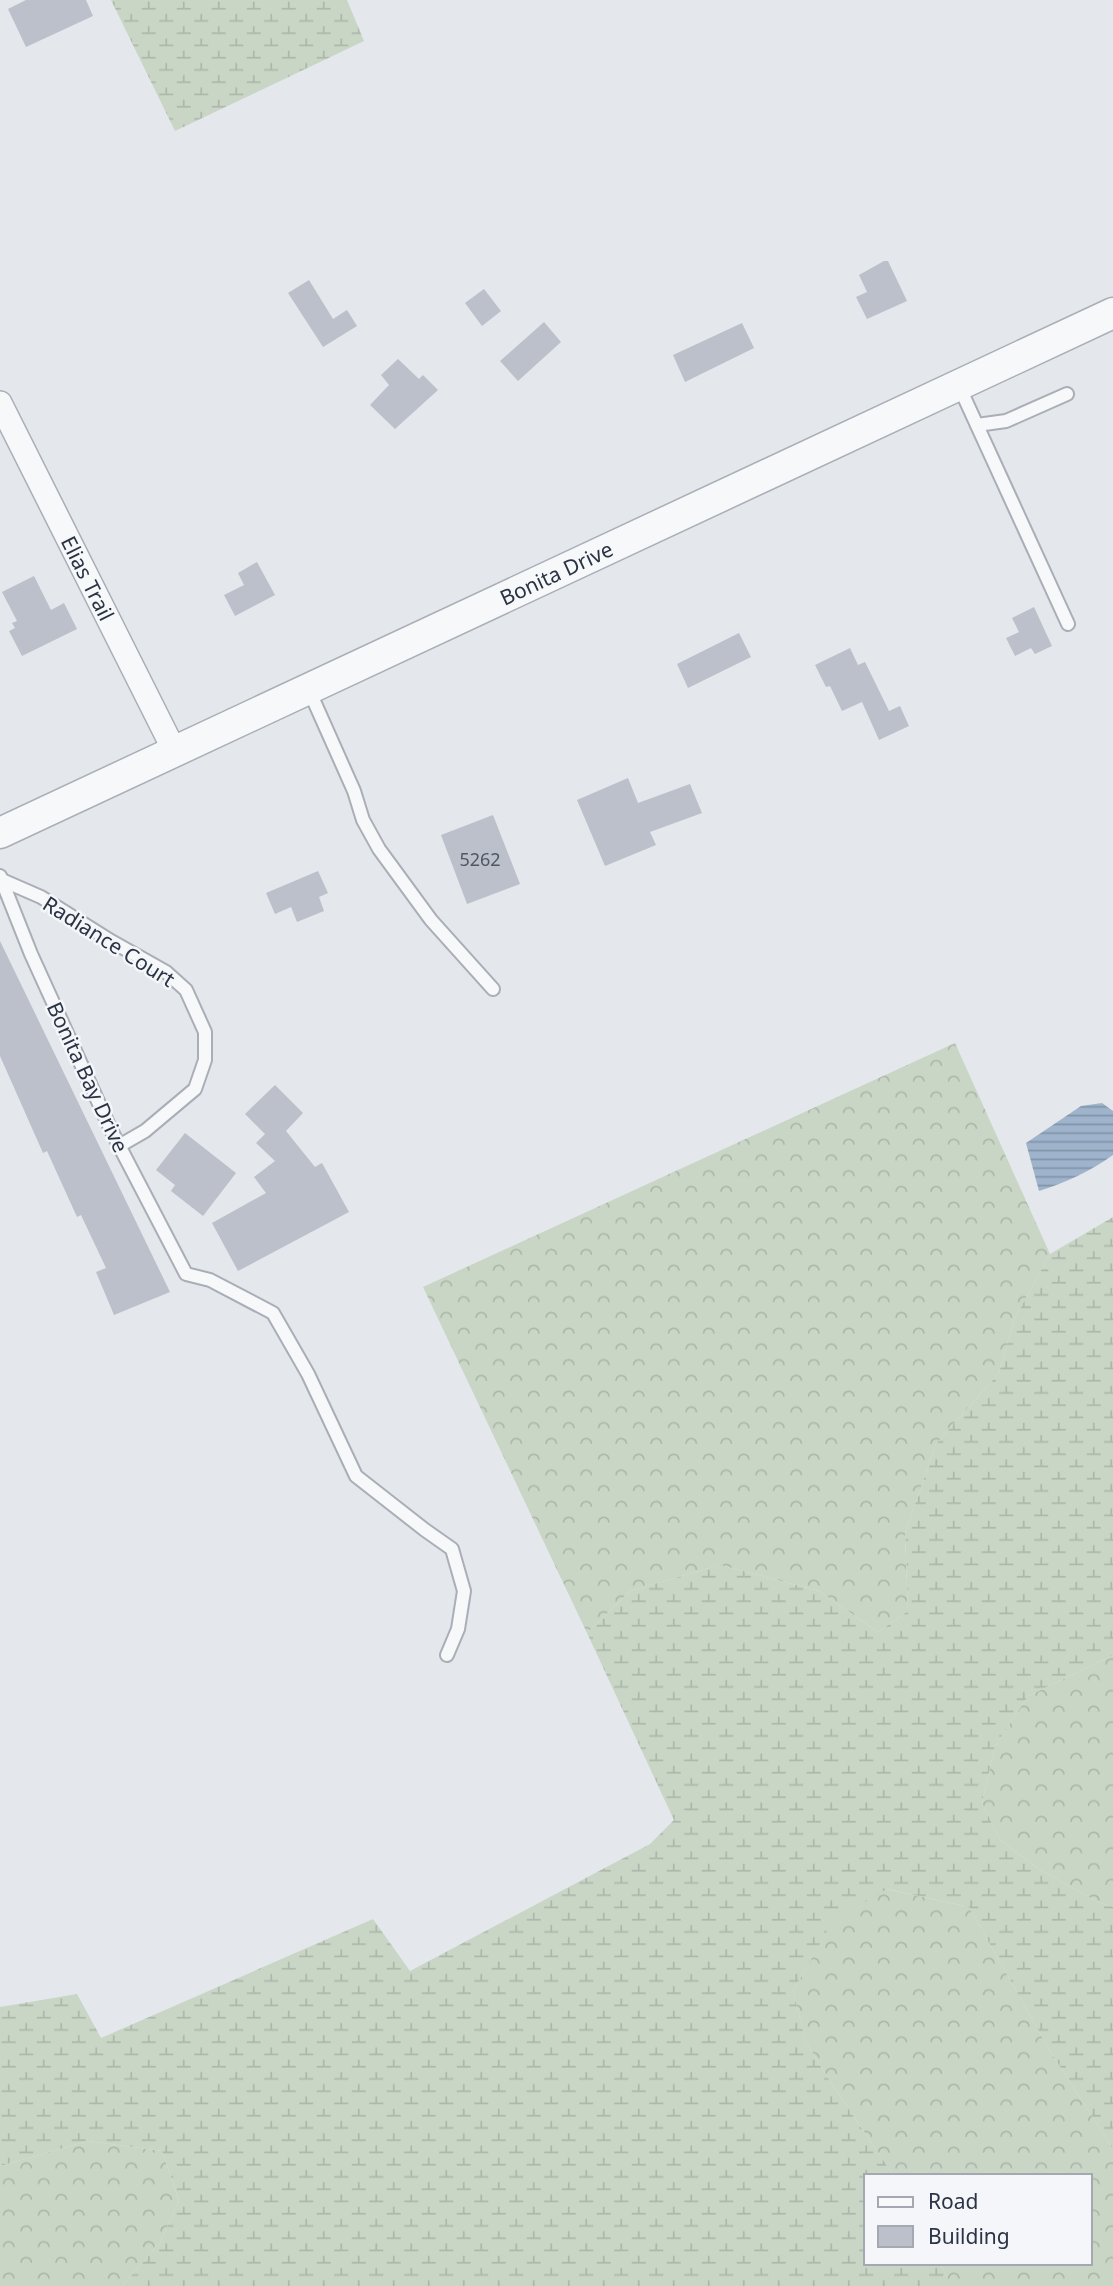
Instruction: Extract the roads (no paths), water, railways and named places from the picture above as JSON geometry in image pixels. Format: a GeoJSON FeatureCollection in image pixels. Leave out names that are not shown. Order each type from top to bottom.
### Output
{"type":"FeatureCollection","features":[{"type":"Feature","properties":{"kind":"street","name":"Bonita Drive"},"geometry":{"type":"LineString","coordinates":[[0,833],[1113,313]]}},
{"type":"Feature","properties":{"kind":"street","name":"Elias Trail"},"geometry":{"type":"LineString","coordinates":[[0,403],[175,752]]}},
{"type":"Feature","properties":{"kind":"lane"},"geometry":{"type":"LineString","coordinates":[[959,386],[1068,624]]}},
{"type":"Feature","properties":{"kind":"lane"},"geometry":{"type":"LineString","coordinates":[[977,425],[1006,421],[1067,394]]}},
{"type":"Feature","properties":{"kind":"lane"},"geometry":{"type":"LineString","coordinates":[[309,690],[354,791],[363,820],[379,849],[431,920],[492,989]]}},
{"type":"Feature","properties":{"kind":"lane","name":"Bonita Bay Drive"},"geometry":{"type":"LineString","coordinates":[[1,878],[31,954],[119,1146],[186,1274],[210,1280],[273,1312],[308,1374],[356,1476],[452,1549],[464,1591],[458,1629],[447,1655]]}},
{"type":"Feature","properties":{"kind":"lane","name":"Radiance Court"},"geometry":{"type":"LineString","coordinates":[[1,878],[41,897],[111,942],[166,972],[186,990],[205,1032],[205,1060],[195,1089],[145,1131],[119,1146]]}},
{"type":"Feature","properties":{"kind":"water"},"geometry":{"type":"Polygon","coordinates":[[[1102,1103],[1113,1111],[1113,1155],[1078,1176],[1039,1191],[1026,1143],[1081,1106],[1102,1103]]]}}]}
